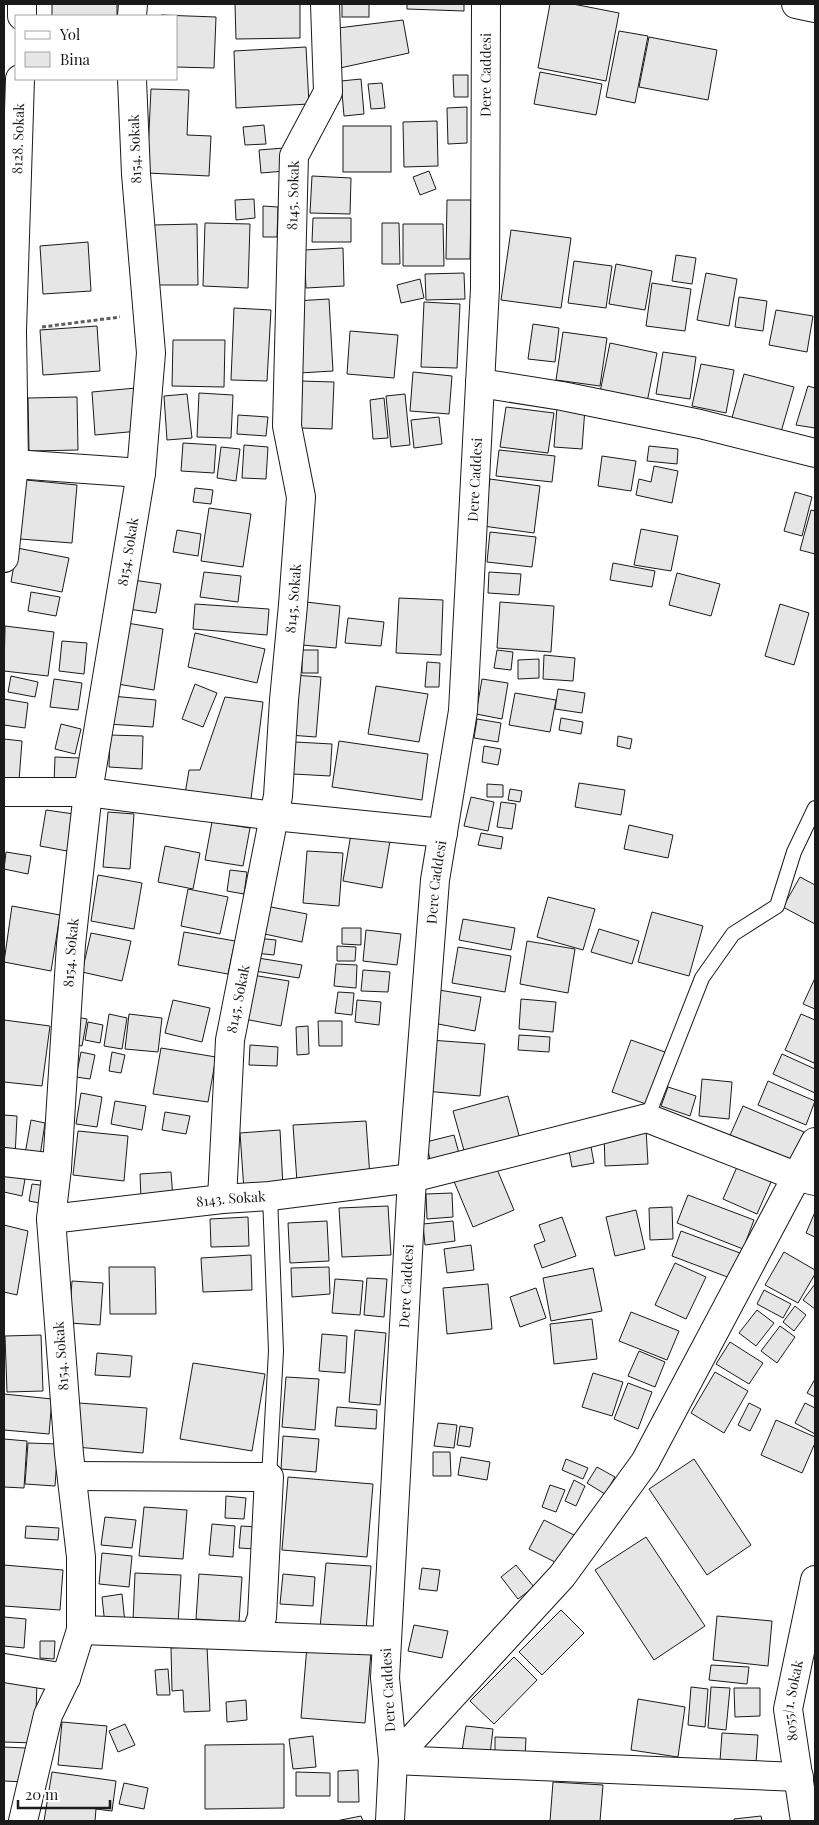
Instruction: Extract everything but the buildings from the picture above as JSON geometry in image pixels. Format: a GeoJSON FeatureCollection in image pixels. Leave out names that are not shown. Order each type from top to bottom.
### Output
{"type":"FeatureCollection","features":[{"type":"Feature","properties":{"kind":"street","name":"8145. Sokak"},"geometry":{"type":"LineString","coordinates":[[222,1199],[230,1040],[278,796],[301,497],[287,426],[294,156],[328,92],[325,4]]}},
{"type":"Feature","properties":{"kind":"street","name":"Dere Caddesi"},"geometry":{"type":"LineString","coordinates":[[390,1821],[393,1760],[385,1678],[386,1641],[412,1178],[435,880],[464,711],[485,288],[486,4]]}},
{"type":"Feature","properties":{"kind":"street"},"geometry":{"type":"LineString","coordinates":[[796,4],[815,8]]}},
{"type":"Feature","properties":{"kind":"street","name":"8128. Sokak"},"geometry":{"type":"LineString","coordinates":[[4,558],[14,464],[12,331],[20,80]]}},
{"type":"Feature","properties":{"kind":"street","name":"8154. Sokak"},"geometry":{"type":"LineString","coordinates":[[24,1821],[48,1715],[66,1678],[82,1630],[80,1557],[61,1366],[50,1219],[57,1168],[71,944],[88,792],[141,473],[151,353],[136,174],[132,80]]}},
{"type":"Feature","properties":{"kind":"street"},"geometry":{"type":"LineString","coordinates":[[480,383],[562,396],[700,424],[815,453]]}},
{"type":"Feature","properties":{"kind":"street"},"geometry":{"type":"LineString","coordinates":[[14,464],[141,473]]}},
{"type":"Feature","properties":{"kind":"street"},"geometry":{"type":"LineString","coordinates":[[4,792],[88,792],[274,816],[443,833]]}},
{"type":"Feature","properties":{"kind":"street"},"geometry":{"type":"LineString","coordinates":[[647,1118],[806,1179]]}},
{"type":"Feature","properties":{"kind":"street","name":"8143. Sokak"},"geometry":{"type":"LineString","coordinates":[[50,1219],[222,1199],[270,1196],[412,1178],[647,1118]]}},
{"type":"Feature","properties":{"kind":"street"},"geometry":{"type":"LineString","coordinates":[[393,1760],[562,1576],[645,1462],[806,1179],[815,1142]]}},
{"type":"Feature","properties":{"kind":"street"},"geometry":{"type":"LineString","coordinates":[[4,1162],[57,1168]]}},
{"type":"Feature","properties":{"kind":"street"},"geometry":{"type":"LineString","coordinates":[[72,1476],[269,1477],[262,1617],[255,1636]]}},
{"type":"Feature","properties":{"kind":"street","name":"8055/1. Sokak"},"geometry":{"type":"LineString","coordinates":[[805,1821],[788,1709],[815,1580]]}},
{"type":"Feature","properties":{"kind":"street"},"geometry":{"type":"LineString","coordinates":[[82,1630],[386,1641]]}},
{"type":"Feature","properties":{"kind":"street"},"geometry":{"type":"LineString","coordinates":[[4,1668],[66,1678]]}},
{"type":"Feature","properties":{"kind":"street"},"geometry":{"type":"LineString","coordinates":[[393,1760],[799,1777]]}},
{"type":"Feature","properties":{"kind":"lane"},"geometry":{"type":"LineString","coordinates":[[647,1118],[702,978],[733,934],[777,906],[794,852],[815,808]]}},
{"type":"Feature","properties":{"kind":"lane"},"geometry":{"type":"LineString","coordinates":[[269,1477],[276,1351],[270,1196]]}},
{"type":"Feature","properties":{"kind":"path"},"geometry":{"type":"LineString","coordinates":[[12,331],[147,313]]}}]}
